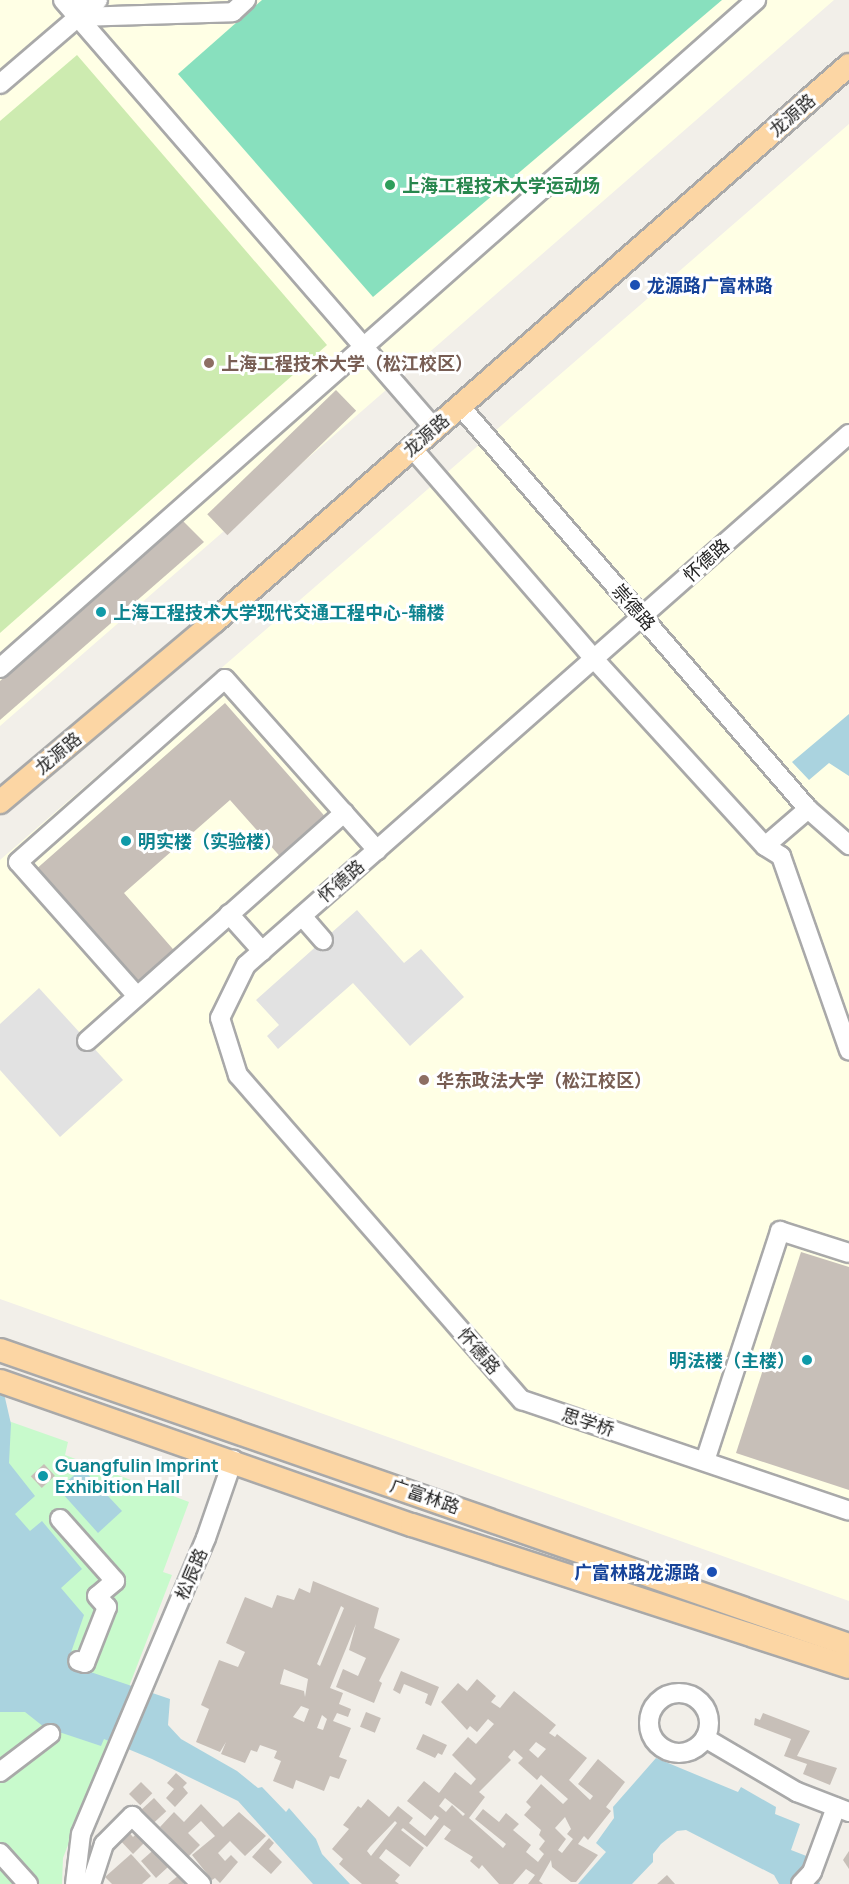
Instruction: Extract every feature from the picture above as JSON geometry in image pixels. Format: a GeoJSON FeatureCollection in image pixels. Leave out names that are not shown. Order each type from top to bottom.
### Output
{"type":"FeatureCollection","features":[{"type":"Feature","properties":{"kind":"main road","name":"龙源路"},"geometry":{"type":"LineString","coordinates":[[0,802],[215,621],[849,65]]}},
{"type":"Feature","properties":{"kind":"main road","name":"广富林路"},"geometry":{"type":"LineString","coordinates":[[0,1350],[849,1645]]}},
{"type":"Feature","properties":{"kind":"main road","name":"广富林路"},"geometry":{"type":"LineString","coordinates":[[4,1383],[233,1460],[412,1525],[849,1667]]}},
{"type":"Feature","properties":{"kind":"street"},"geometry":{"type":"LineString","coordinates":[[63,0],[80,8],[233,12],[246,0]]}},
{"type":"Feature","properties":{"kind":"street"},"geometry":{"type":"LineString","coordinates":[[0,84],[80,8],[98,0]]}},
{"type":"Feature","properties":{"kind":"street"},"geometry":{"type":"LineString","coordinates":[[0,668],[756,0]]}},
{"type":"Feature","properties":{"kind":"street"},"geometry":{"type":"LineString","coordinates":[[80,8],[362,346],[434,428]]}},
{"type":"Feature","properties":{"kind":"street","name":"崇德路"},"geometry":{"type":"LineString","coordinates":[[460,406],[808,809],[849,845]]}},
{"type":"Feature","properties":{"kind":"street","name":"怀德路"},"geometry":{"type":"LineString","coordinates":[[522,1400],[238,1075],[220,1018],[246,965],[849,434]]}},
{"type":"Feature","properties":{"kind":"street"},"geometry":{"type":"LineString","coordinates":[[412,448],[595,660],[765,846],[781,856],[848,1039]]}},
{"type":"Feature","properties":{"kind":"street"},"geometry":{"type":"LineString","coordinates":[[137,996],[18,862],[225,679],[377,850]]}},
{"type":"Feature","properties":{"kind":"street"},"geometry":{"type":"LineString","coordinates":[[765,846],[808,809]]}},
{"type":"Feature","properties":{"kind":"street"},"geometry":{"type":"LineString","coordinates":[[87,1041],[344,813]]}},
{"type":"Feature","properties":{"kind":"street"},"geometry":{"type":"LineString","coordinates":[[229,914],[262,951]]}},
{"type":"Feature","properties":{"kind":"street"},"geometry":{"type":"LineString","coordinates":[[302,916],[323,940]]}},
{"type":"Feature","properties":{"kind":"street"},"geometry":{"type":"LineString","coordinates":[[849,1253],[780,1231],[705,1461],[849,1511]]}},
{"type":"Feature","properties":{"kind":"street","name":"思学桥"},"geometry":{"type":"LineString","coordinates":[[522,1400],[705,1461]]}},
{"type":"Feature","properties":{"kind":"street","name":"松辰路"},"geometry":{"type":"LineString","coordinates":[[75,1884],[81,1834],[206,1538],[233,1460]]}},
{"type":"Feature","properties":{"kind":"street"},"geometry":{"type":"LineString","coordinates":[[60,1519],[115,1581],[97,1596],[106,1607],[85,1663],[78,1661]]}},
{"type":"Feature","properties":{"kind":"street"},"geometry":{"type":"LineString","coordinates":[[0,1772],[50,1734]]}},
{"type":"Feature","properties":{"kind":"street"},"geometry":{"type":"LineString","coordinates":[[705,1738],[789,1788],[842,1810],[817,1859],[801,1884]]}},
{"type":"Feature","properties":{"kind":"street"},"geometry":{"type":"LineString","coordinates":[[91,1884],[104,1844],[132,1816],[197,1883]]}},
{"type":"Feature","properties":{"kind":"street"},"geometry":{"type":"LineString","coordinates":[[0,1853],[28,1884]]}},
{"type":"Feature","properties":{"kind":"shaded area","name":"上海工程技术大学（松江校区）"},"geometry":{"type":"Polygon","coordinates":[[[0,0],[834,0],[0,726],[0,0]]]}},
{"type":"Feature","properties":{"kind":"shaded area","name":"华东政法大学（松江校区）"},"geometry":{"type":"Polygon","coordinates":[[[849,124],[849,1601],[0,1299],[0,860],[849,124]]]}},
{"type":"Feature","properties":{"kind":"shaded area"},"geometry":{"type":"Polygon","coordinates":[[[357,910],[404,963],[421,949],[464,997],[410,1046],[353,983],[278,1049],[267,1036],[279,1025],[256,1000],[357,910]]]}},
{"type":"Feature","properties":{"kind":"shaded area"},"geometry":{"type":"Polygon","coordinates":[[[39,988],[123,1080],[60,1137],[0,1070],[0,1024],[39,988]]]}},
{"type":"Feature","properties":{"kind":"green space","name":"上海工程技术大学运动场"},"geometry":{"type":"Polygon","coordinates":[[[262,0],[722,0],[373,297],[178,74],[262,0]]]}},
{"type":"Feature","properties":{"kind":"green space"},"geometry":{"type":"Polygon","coordinates":[[[77,55],[327,345],[0,633],[0,121],[77,55]]]}},
{"type":"Feature","properties":{"kind":"green space"},"geometry":{"type":"Polygon","coordinates":[[[0,1418],[68,1442],[65,1455],[189,1502],[163,1572],[172,1575],[63,1858],[62,1884],[0,1884],[0,1418]]]}},
{"type":"Feature","properties":{"kind":"water"},"geometry":{"type":"Polygon","coordinates":[[[849,714],[849,776],[829,763],[809,780],[792,762],[849,714]]]}},
{"type":"Feature","properties":{"kind":"water"},"geometry":{"type":"Polygon","coordinates":[[[0,1376],[11,1424],[9,1463],[35,1496],[15,1514],[30,1531],[42,1521],[82,1569],[61,1588],[84,1615],[67,1664],[170,1699],[168,1725],[181,1739],[237,1771],[258,1788],[262,1787],[286,1812],[289,1808],[316,1839],[322,1854],[350,1884],[313,1884],[238,1801],[152,1759],[104,1739],[101,1746],[44,1727],[25,1712],[0,1712],[0,1376]]]}},
{"type":"Feature","properties":{"kind":"water"},"geometry":{"type":"Polygon","coordinates":[[[82,1468],[122,1511],[98,1533],[62,1493],[61,1487],[82,1468]]]}},
{"type":"Feature","properties":{"kind":"water"},"geometry":{"type":"Polygon","coordinates":[[[656,1758],[738,1792],[741,1787],[776,1807],[775,1814],[800,1824],[791,1850],[809,1857],[820,1884],[779,1884],[774,1875],[686,1830],[677,1831],[661,1844],[653,1854],[653,1862],[632,1884],[578,1884],[606,1852],[596,1843],[614,1818],[613,1807],[656,1758]]]}},
{"type":"Feature","properties":{"kind":"building"},"geometry":{"type":"Polygon","coordinates":[[[336,390],[356,411],[227,535],[207,514],[336,390]]]}},
{"type":"Feature","properties":{"kind":"building","name":"上海工程技术大学现代交通工程中心-辅楼"},"geometry":{"type":"Polygon","coordinates":[[[181,519],[204,542],[0,720],[0,681],[181,519]]]}},
{"type":"Feature","properties":{"kind":"building","name":"明实楼（实验楼）"},"geometry":{"type":"Polygon","coordinates":[[[225,703],[329,821],[284,861],[230,800],[124,893],[179,956],[140,990],[34,871],[225,703]]]}},
{"type":"Feature","properties":{"kind":"building","name":"明法楼（主楼）"},"geometry":{"type":"Polygon","coordinates":[[[801,1252],[849,1267],[849,1490],[736,1453],[801,1252]]]}},
{"type":"Feature","properties":{"kind":"building","name":"Guangfulin Imprint Exhibition Hall"},"geometry":{"type":"Polygon","coordinates":[[[44,1464],[55,1476],[42,1488],[31,1476],[44,1464]]]}},
{"type":"Feature","properties":{"kind":"building"},"geometry":{"type":"Polygon","coordinates":[[[313,1581],[379,1608],[374,1628],[400,1639],[379,1681],[382,1683],[374,1703],[336,1687],[343,1669],[358,1676],[366,1658],[349,1650],[356,1624],[330,1688],[343,1693],[339,1704],[351,1709],[348,1717],[337,1713],[333,1721],[351,1728],[339,1757],[347,1760],[339,1779],[330,1776],[324,1791],[296,1780],[293,1789],[273,1781],[281,1761],[274,1758],[277,1751],[260,1745],[257,1752],[251,1750],[245,1763],[221,1754],[226,1742],[220,1752],[196,1742],[209,1709],[201,1705],[219,1660],[238,1667],[245,1652],[226,1643],[245,1597],[272,1608],[277,1595],[294,1600],[299,1588],[310,1593],[313,1581]],[[341,1606],[317,1664],[320,1666],[344,1608],[341,1606]],[[284,1669],[280,1684],[304,1691],[305,1697],[308,1679],[284,1669]],[[301,1706],[293,1717],[304,1722],[309,1709],[301,1706]],[[322,1715],[317,1728],[323,1730],[327,1719],[322,1715]]]}},
{"type":"Feature","properties":{"kind":"building"},"geometry":{"type":"Polygon","coordinates":[[[401,1671],[439,1687],[431,1706],[425,1703],[428,1694],[404,1684],[400,1694],[393,1690],[401,1671]]]}},
{"type":"Feature","properties":{"kind":"building"},"geometry":{"type":"Polygon","coordinates":[[[477,1679],[496,1696],[491,1702],[500,1708],[514,1691],[556,1725],[549,1733],[555,1737],[557,1734],[587,1758],[569,1780],[590,1800],[593,1796],[578,1784],[598,1759],[625,1782],[606,1807],[611,1811],[588,1840],[584,1836],[578,1844],[598,1855],[576,1882],[571,1882],[552,1867],[551,1860],[539,1881],[543,1884],[528,1884],[535,1875],[526,1869],[513,1884],[499,1884],[482,1865],[479,1869],[470,1861],[473,1857],[444,1839],[451,1830],[444,1825],[427,1847],[403,1828],[401,1830],[424,1848],[410,1867],[386,1849],[379,1858],[400,1875],[395,1881],[399,1884],[362,1884],[339,1864],[343,1859],[332,1849],[349,1829],[343,1825],[358,1806],[361,1808],[368,1799],[389,1817],[398,1806],[413,1818],[409,1823],[425,1836],[439,1818],[435,1815],[431,1820],[407,1801],[424,1781],[439,1793],[455,1772],[471,1785],[476,1779],[452,1755],[468,1737],[476,1744],[494,1724],[488,1719],[477,1732],[470,1726],[467,1730],[441,1702],[458,1683],[467,1691],[477,1679]],[[536,1742],[529,1750],[538,1758],[546,1749],[536,1742]],[[514,1750],[508,1757],[511,1760],[479,1792],[485,1797],[469,1818],[503,1848],[506,1844],[475,1819],[483,1809],[499,1822],[506,1813],[519,1824],[513,1830],[531,1845],[526,1852],[538,1862],[544,1854],[539,1849],[545,1841],[539,1835],[541,1830],[524,1815],[531,1807],[526,1802],[541,1784],[563,1804],[568,1799],[541,1775],[537,1780],[518,1763],[523,1758],[514,1750]],[[445,1798],[439,1806],[446,1812],[452,1805],[463,1816],[465,1814],[445,1798]],[[565,1817],[555,1828],[566,1839],[558,1850],[562,1853],[573,1839],[567,1834],[571,1829],[565,1817]],[[395,1821],[370,1847],[367,1851],[371,1856],[397,1823],[395,1821]]]}},
{"type":"Feature","properties":{"kind":"building"},"geometry":{"type":"Polygon","coordinates":[[[366,1712],[381,1718],[375,1733],[360,1727],[366,1712]]]}},
{"type":"Feature","properties":{"kind":"building"},"geometry":{"type":"Polygon","coordinates":[[[763,1713],[810,1731],[797,1756],[837,1768],[830,1785],[803,1774],[807,1764],[784,1756],[791,1739],[754,1725],[755,1718],[760,1720],[763,1713]]]}},
{"type":"Feature","properties":{"kind":"building"},"geometry":{"type":"Polygon","coordinates":[[[423,1734],[447,1745],[442,1755],[438,1753],[435,1758],[416,1749],[423,1734]]]}},
{"type":"Feature","properties":{"kind":"building"},"geometry":{"type":"Polygon","coordinates":[[[176,1773],[187,1783],[183,1787],[188,1793],[175,1807],[166,1798],[174,1789],[167,1783],[176,1773]]]}},
{"type":"Feature","properties":{"kind":"building"},"geometry":{"type":"Polygon","coordinates":[[[141,1782],[152,1793],[140,1805],[129,1794],[141,1782]]]}},
{"type":"Feature","properties":{"kind":"building"},"geometry":{"type":"Polygon","coordinates":[[[154,1798],[166,1811],[151,1825],[139,1812],[154,1798]]]}},
{"type":"Feature","properties":{"kind":"building"},"geometry":{"type":"Polygon","coordinates":[[[201,1804],[223,1827],[239,1812],[266,1836],[245,1856],[230,1841],[218,1853],[225,1861],[231,1855],[238,1862],[220,1883],[215,1878],[212,1880],[192,1855],[215,1836],[201,1821],[188,1833],[200,1845],[188,1857],[160,1827],[174,1812],[184,1822],[201,1804]]]}},
{"type":"Feature","properties":{"kind":"building"},"geometry":{"type":"Polygon","coordinates":[[[126,1829],[133,1837],[138,1832],[146,1841],[133,1854],[117,1837],[126,1829]]]}},
{"type":"Feature","properties":{"kind":"building"},"geometry":{"type":"Polygon","coordinates":[[[269,1838],[274,1843],[269,1849],[282,1862],[271,1874],[252,1857],[269,1838]]]}},
{"type":"Feature","properties":{"kind":"building"},"geometry":{"type":"Polygon","coordinates":[[[159,1845],[170,1857],[164,1862],[168,1867],[156,1878],[141,1861],[159,1845]]]}},
{"type":"Feature","properties":{"kind":"building"},"geometry":{"type":"Polygon","coordinates":[[[849,1851],[849,1869],[843,1860],[849,1851]]]}},
{"type":"Feature","properties":{"kind":"building"},"geometry":{"type":"Polygon","coordinates":[[[131,1854],[151,1876],[142,1884],[112,1884],[105,1877],[131,1854]]]}},
{"type":"Feature","properties":{"kind":"building"},"geometry":{"type":"Polygon","coordinates":[[[179,1875],[184,1884],[168,1884],[179,1875]]]}},
{"type":"Feature","properties":{"kind":"building"},"geometry":{"type":"Polygon","coordinates":[[[667,1875],[675,1884],[657,1884],[667,1875]]]}},
{"type":"Feature","properties":{"kind":"place","name":"上海工程技术大学运动场"},"geometry":{"type":"Point","coordinates":[390,185]}},
{"type":"Feature","properties":{"kind":"place","name":"龙源路广富林路"},"geometry":{"type":"Point","coordinates":[635,285]}},
{"type":"Feature","properties":{"kind":"place","name":"上海工程技术大学（松江校区）"},"geometry":{"type":"Point","coordinates":[209,363]}},
{"type":"Feature","properties":{"kind":"place","name":"上海工程技术大学现代交通工程中心-辅楼"},"geometry":{"type":"Point","coordinates":[101,612]}},
{"type":"Feature","properties":{"kind":"place","name":"明实楼（实验楼）"},"geometry":{"type":"Point","coordinates":[126,841]}},
{"type":"Feature","properties":{"kind":"place","name":"华东政法大学（松江校区）"},"geometry":{"type":"Point","coordinates":[424,1080]}},
{"type":"Feature","properties":{"kind":"place","name":"明法楼（主楼）"},"geometry":{"type":"Point","coordinates":[807,1360]}},
{"type":"Feature","properties":{"kind":"place","name":"Guangfulin Imprint Exhibition Hall"},"geometry":{"type":"Point","coordinates":[43,1476]}},
{"type":"Feature","properties":{"kind":"place","name":"广富林路龙源路"},"geometry":{"type":"Point","coordinates":[712,1572]}}]}
